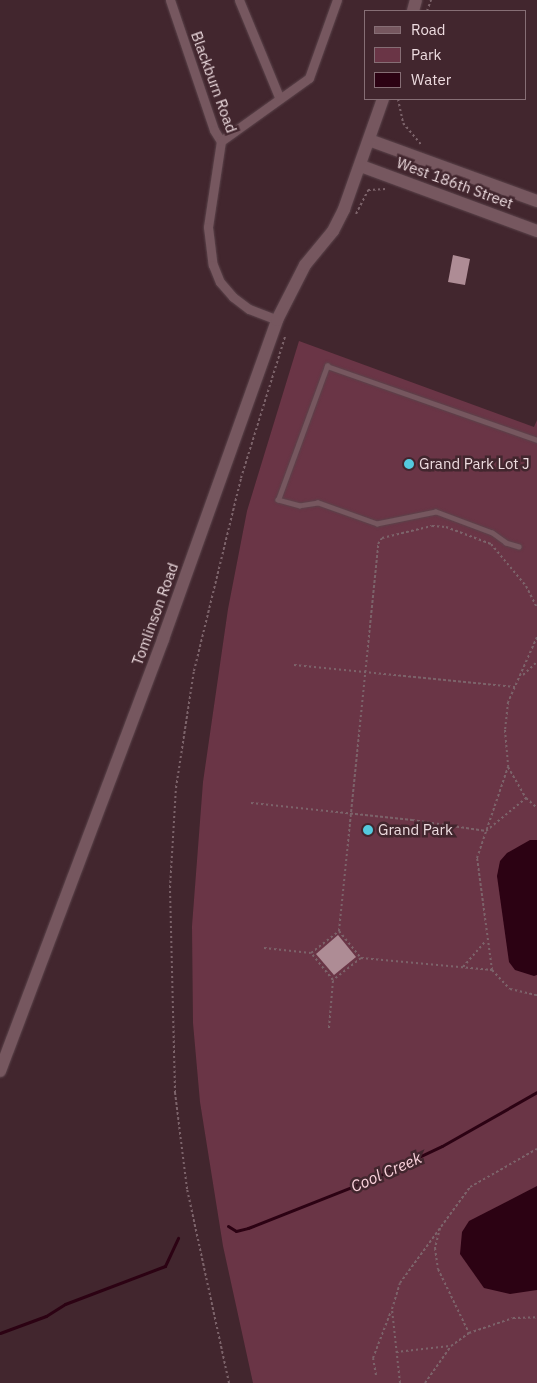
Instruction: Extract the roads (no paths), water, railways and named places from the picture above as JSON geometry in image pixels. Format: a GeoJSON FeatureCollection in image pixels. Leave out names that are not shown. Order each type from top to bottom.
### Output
{"type":"FeatureCollection","features":[{"type":"Feature","properties":{"kind":"street","name":"Blackburn Road"},"geometry":{"type":"LineString","coordinates":[[170,0],[214,130],[222,141],[208,227],[213,265],[220,282],[232,297],[249,309],[282,324]]}},
{"type":"Feature","properties":{"kind":"street"},"geometry":{"type":"LineString","coordinates":[[240,0],[279,97]]}},
{"type":"Feature","properties":{"kind":"street"},"geometry":{"type":"LineString","coordinates":[[222,141],[279,97],[309,78],[337,0]]}},
{"type":"Feature","properties":{"kind":"street","name":"Tomlinson Road"},"geometry":{"type":"LineString","coordinates":[[0,1070],[305,265],[338,220],[361,166],[383,100]]}},
{"type":"Feature","properties":{"kind":"street","name":"West 186th Street"},"geometry":{"type":"LineString","coordinates":[[369,140],[537,201]]}},
{"type":"Feature","properties":{"kind":"street","name":"West 186th Street"},"geometry":{"type":"LineString","coordinates":[[361,166],[537,231]]}},
{"type":"Feature","properties":{"kind":"lane"},"geometry":{"type":"LineString","coordinates":[[519,547],[506,544],[492,533],[436,512],[377,524],[318,503],[300,506],[278,500],[327,366],[537,440]]}},
{"type":"Feature","properties":{"kind":"water"},"geometry":{"type":"Polygon","coordinates":[[[530,840],[537,840],[537,975],[534,976],[515,970],[509,962],[497,876],[500,861],[507,853],[530,840]]]}},
{"type":"Feature","properties":{"kind":"water"},"geometry":{"type":"Polygon","coordinates":[[[537,1186],[537,1290],[510,1294],[484,1288],[460,1254],[462,1232],[469,1221],[537,1186]]]}},
{"type":"Feature","properties":{"kind":"waterway","name":"Cool Creek"},"geometry":{"type":"LineString","coordinates":[[228,1226],[236,1231],[248,1228],[372,1179],[442,1146],[537,1092]]}},
{"type":"Feature","properties":{"kind":"waterway","name":"Cool Creek"},"geometry":{"type":"LineString","coordinates":[[0,1333],[46,1316],[65,1304],[165,1266],[178,1238]]}},
{"type":"Feature","properties":{"kind":"place","name":"Grand Park Lot J"},"geometry":{"type":"Point","coordinates":[409,464]}},
{"type":"Feature","properties":{"kind":"place","name":"Grand Park"},"geometry":{"type":"Point","coordinates":[368,830]}}]}
